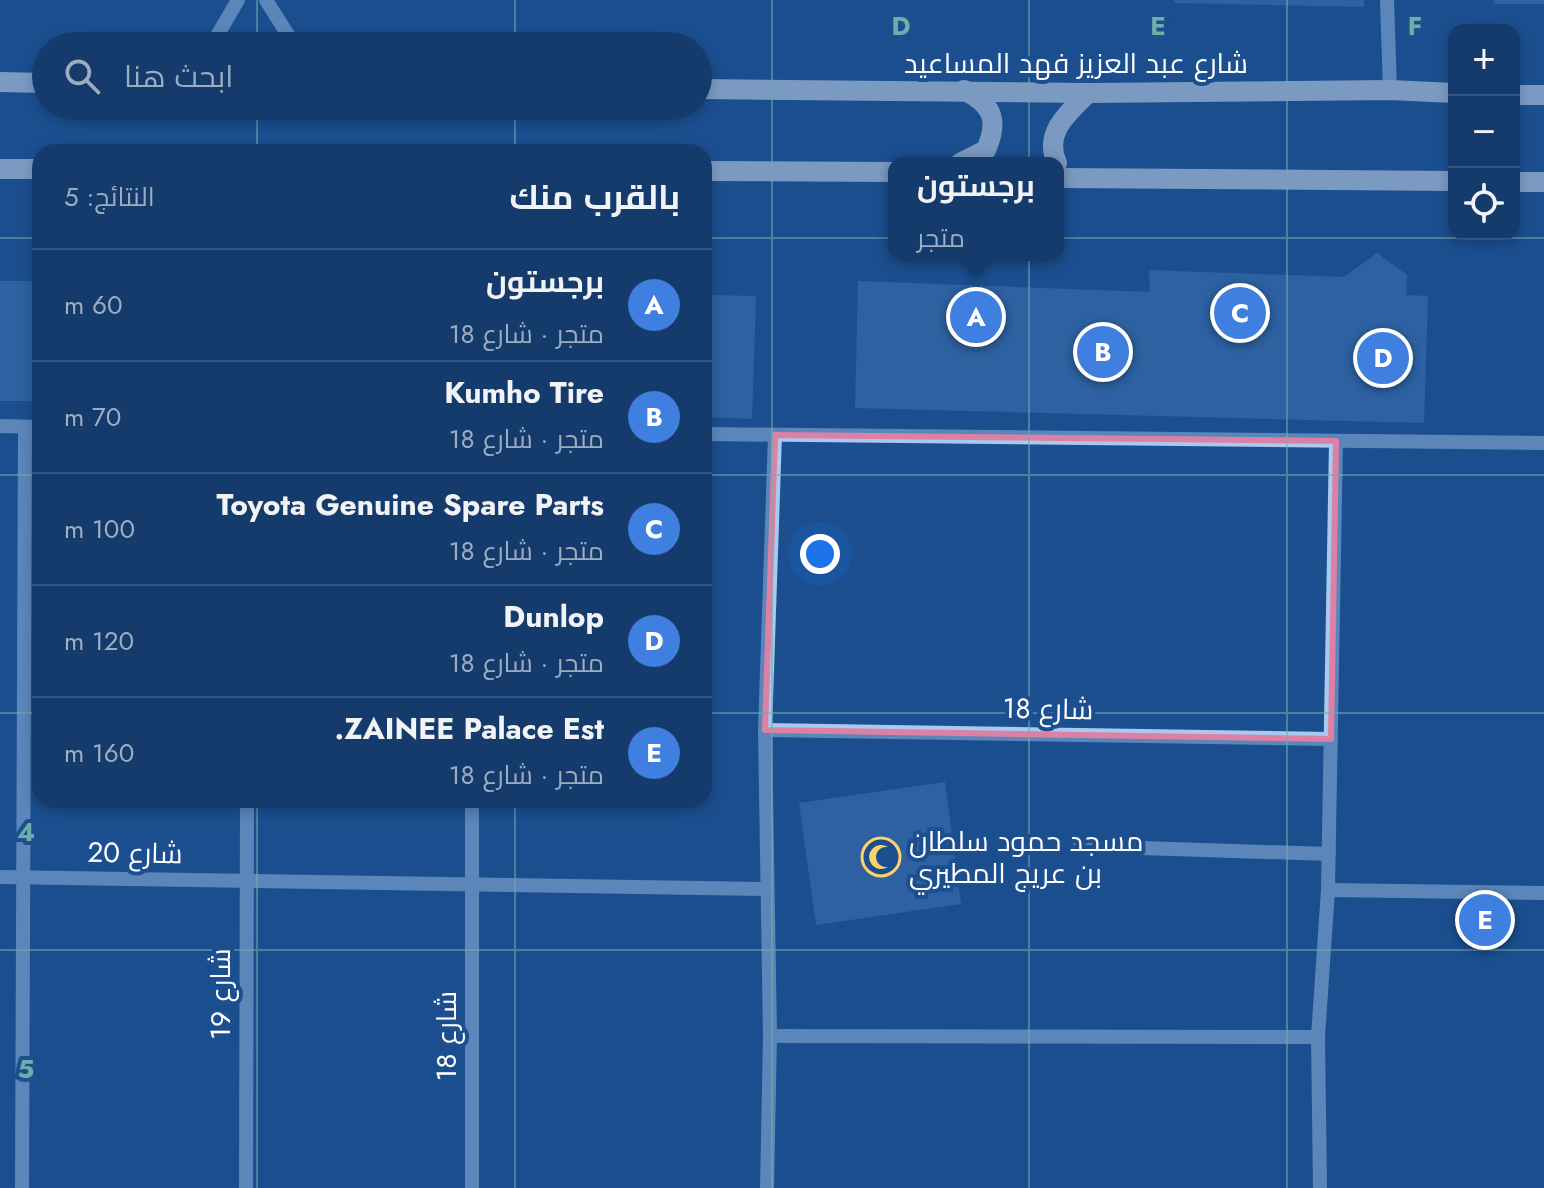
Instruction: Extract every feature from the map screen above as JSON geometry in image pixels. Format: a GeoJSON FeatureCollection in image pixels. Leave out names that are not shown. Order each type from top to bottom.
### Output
{"type":"FeatureCollection","features":[{"type":"Feature","properties":{"kind":"main road"},"geometry":{"type":"LineString","coordinates":[[0,82],[32,83]]}},
{"type":"Feature","properties":{"kind":"main road","name":"شارع عبد العزيز فهد المساعيد"},"geometry":{"type":"LineString","coordinates":[[712,89],[1088,93],[1390,90],[1448,93]]}},
{"type":"Feature","properties":{"kind":"main road"},"geometry":{"type":"LineString","coordinates":[[964,90],[981,99],[991,114],[994,132],[986,150],[972,157]]}},
{"type":"Feature","properties":{"kind":"main road"},"geometry":{"type":"LineString","coordinates":[[1055,157],[1053,134],[1088,93]]}},
{"type":"Feature","properties":{"kind":"main road"},"geometry":{"type":"LineString","coordinates":[[1520,95],[1544,95]]}},
{"type":"Feature","properties":{"kind":"main road"},"geometry":{"type":"LineString","coordinates":[[0,169],[32,169]]}},
{"type":"Feature","properties":{"kind":"main road"},"geometry":{"type":"LineString","coordinates":[[712,171],[888,172]]}},
{"type":"Feature","properties":{"kind":"main road"},"geometry":{"type":"LineString","coordinates":[[1064,171],[1448,181]]}},
{"type":"Feature","properties":{"kind":"main road"},"geometry":{"type":"LineString","coordinates":[[1520,182],[1544,182]]}},
{"type":"Feature","properties":{"kind":"street"},"geometry":{"type":"LineString","coordinates":[[219,32],[238,0]]}},
{"type":"Feature","properties":{"kind":"street"},"geometry":{"type":"LineString","coordinates":[[266,0],[286,32]]}},
{"type":"Feature","properties":{"kind":"street"},"geometry":{"type":"LineString","coordinates":[[1387,0],[1390,90]]}},
{"type":"Feature","properties":{"kind":"street"},"geometry":{"type":"LineString","coordinates":[[0,426],[32,427],[22,877],[22,1188]]}},
{"type":"Feature","properties":{"kind":"street"},"geometry":{"type":"LineString","coordinates":[[712,434],[1544,443]]}},
{"type":"Feature","properties":{"kind":"street"},"geometry":{"type":"LineString","coordinates":[[767,1188],[770,1036],[765,730],[775,435]]}},
{"type":"Feature","properties":{"kind":"street"},"geometry":{"type":"LineString","coordinates":[[1320,1188],[1318,1037],[1328,890],[1336,441]]}},
{"type":"Feature","properties":{"kind":"street","name":"شارع 18"},"geometry":{"type":"LineString","coordinates":[[765,730],[1331,739]]}},
{"type":"Feature","properties":{"kind":"street","name":"شارع 19"},"geometry":{"type":"LineString","coordinates":[[246,1188],[247,808]]}},
{"type":"Feature","properties":{"kind":"street","name":"شارع 18"},"geometry":{"type":"LineString","coordinates":[[472,808],[472,1188]]}},
{"type":"Feature","properties":{"kind":"street"},"geometry":{"type":"LineString","coordinates":[[1080,846],[1329,854]]}},
{"type":"Feature","properties":{"kind":"street","name":"شارع 20"},"geometry":{"type":"LineString","coordinates":[[0,877],[247,881]]}},
{"type":"Feature","properties":{"kind":"street"},"geometry":{"type":"LineString","coordinates":[[247,881],[767,889]]}},
{"type":"Feature","properties":{"kind":"street"},"geometry":{"type":"LineString","coordinates":[[1328,890],[1544,893]]}},
{"type":"Feature","properties":{"kind":"street"},"geometry":{"type":"LineString","coordinates":[[770,1036],[1318,1037]]}},
{"type":"Feature","properties":{"kind":"highlighted area"},"geometry":{"type":"Polygon","coordinates":[[[775,435],[1336,441],[1331,739],[765,730],[775,435]]]}},
{"type":"Feature","properties":{"kind":"building"},"geometry":{"type":"Polygon","coordinates":[[[1174,0],[1364,0],[1364,7],[1174,3],[1174,0]]]}},
{"type":"Feature","properties":{"kind":"building"},"geometry":{"type":"Polygon","coordinates":[[[1494,0],[1544,0],[1544,4],[1494,4],[1494,0]]]}},
{"type":"Feature","properties":{"kind":"building"},"geometry":{"type":"Polygon","coordinates":[[[1377,253],[1407,275],[1406,295],[1428,296],[1424,423],[855,408],[858,281],[1150,292],[1149,270],[1344,277],[1377,253]]]}},
{"type":"Feature","properties":{"kind":"building"},"geometry":{"type":"Polygon","coordinates":[[[0,281],[32,281],[32,401],[0,401],[0,281]]]}},
{"type":"Feature","properties":{"kind":"building"},"geometry":{"type":"Polygon","coordinates":[[[712,295],[756,296],[752,419],[712,417],[712,295]]]}},
{"type":"Feature","properties":{"kind":"building","name":"مسجد حمود سلطان بن عريج المطيري"},"geometry":{"type":"Polygon","coordinates":[[[945,782],[961,904],[816,925],[799,803],[945,782]]]}},
{"type":"Feature","properties":{"kind":"place","name":"Toyota Genuine Spare Parts"},"geometry":{"type":"Point","coordinates":[1240,313]}},
{"type":"Feature","properties":{"kind":"place","name":"برجستون"},"geometry":{"type":"Point","coordinates":[976,317]}},
{"type":"Feature","properties":{"kind":"place","name":"Kumho Tire"},"geometry":{"type":"Point","coordinates":[1103,352]}},
{"type":"Feature","properties":{"kind":"place","name":"Dunlop"},"geometry":{"type":"Point","coordinates":[1383,358]}},
{"type":"Feature","properties":{"kind":"place","name":"مسجد حمود سلطان بن عريج المطيري"},"geometry":{"type":"Point","coordinates":[881,857]}},
{"type":"Feature","properties":{"kind":"place","name":"ZAINEE Palace Est."},"geometry":{"type":"Point","coordinates":[1485,920]}}]}
